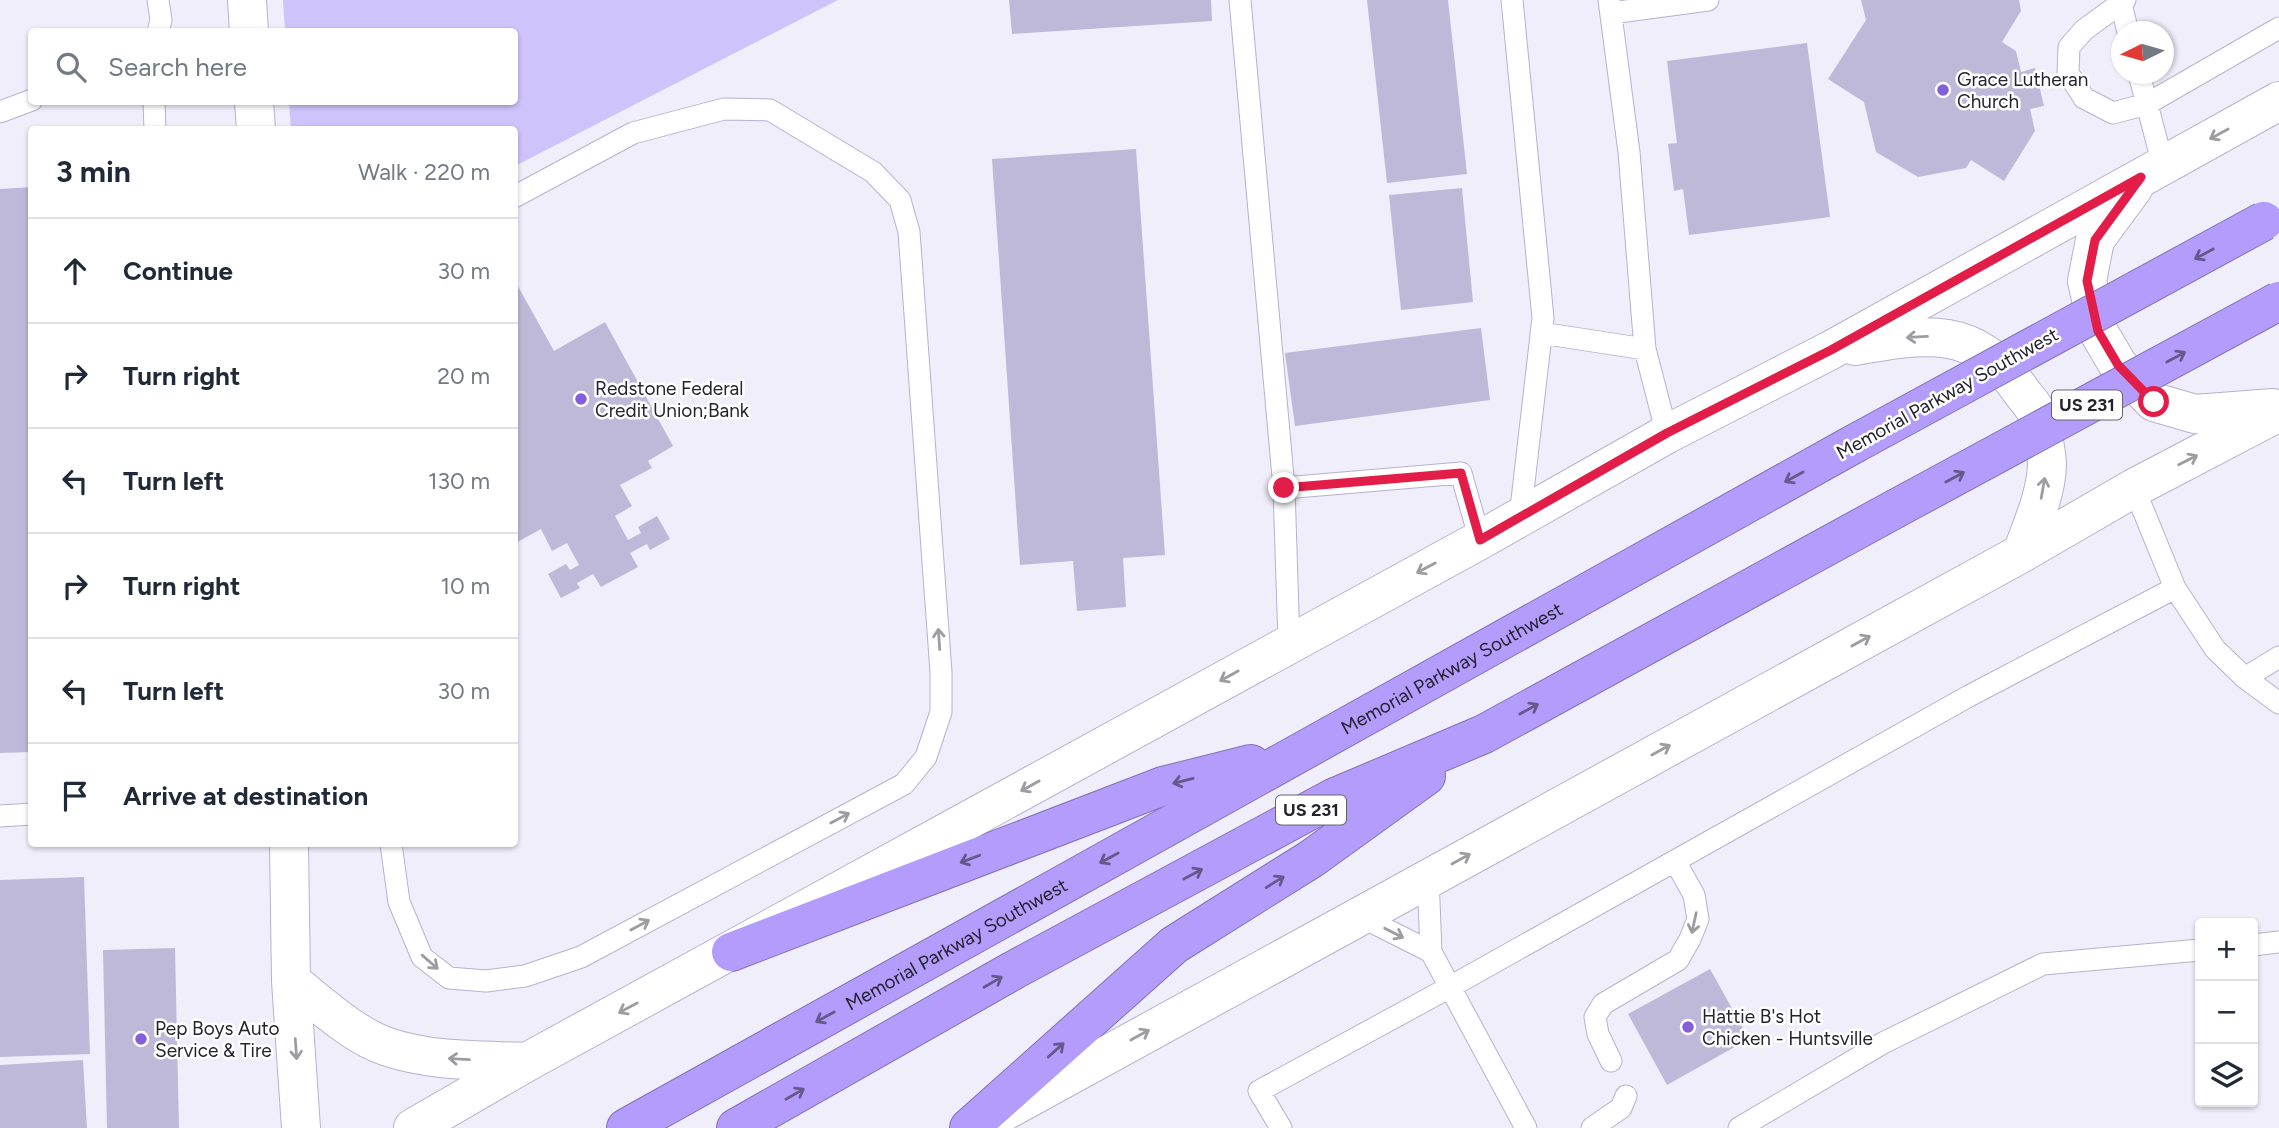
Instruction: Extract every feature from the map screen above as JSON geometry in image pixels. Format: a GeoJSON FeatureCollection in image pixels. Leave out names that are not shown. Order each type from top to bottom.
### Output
{"type":"FeatureCollection","features":[{"type":"Feature","properties":{"kind":"highway","name":"Memorial Parkway Southwest"},"geometry":{"type":"LineString","coordinates":[[625,1128],[1854,444],[2271,217]]}},
{"type":"Feature","properties":{"kind":"highway","name":"US 231"},"geometry":{"type":"LineString","coordinates":[[736,1128],[1014,970],[1333,798],[1483,734],[2279,301]]}},
{"type":"Feature","properties":{"kind":"highway"},"geometry":{"type":"LineString","coordinates":[[971,1128],[1174,945],[1311,859],[1483,734]]}},
{"type":"Feature","properties":{"kind":"highway"},"geometry":{"type":"LineString","coordinates":[[732,952],[1163,786],[1297,753]]}},
{"type":"Feature","properties":{"kind":"main road"},"geometry":{"type":"LineString","coordinates":[[247,0],[249,28]]}},
{"type":"Feature","properties":{"kind":"main road"},"geometry":{"type":"LineString","coordinates":[[413,1128],[527,1062],[1480,540],[1667,433],[1831,350],[2279,101]]}},
{"type":"Feature","properties":{"kind":"main road"},"geometry":{"type":"LineString","coordinates":[[254,105],[256,126]]}},
{"type":"Feature","properties":{"kind":"main road"},"geometry":{"type":"LineString","coordinates":[[2152,171],[2095,240],[2087,281],[2098,331],[2118,365],[2154,402],[2195,414],[2279,410]]}},
{"type":"Feature","properties":{"kind":"main road"},"geometry":{"type":"LineString","coordinates":[[1831,350],[1894,339],[1938,336],[1978,347],[2010,374],[2037,414],[2047,464],[2040,500],[2022,553]]}},
{"type":"Feature","properties":{"kind":"main road"},"geometry":{"type":"LineString","coordinates":[[971,1128],[2279,410]]}},
{"type":"Feature","properties":{"kind":"main road"},"geometry":{"type":"LineString","coordinates":[[289,847],[291,981],[301,1128]]}},
{"type":"Feature","properties":{"kind":"main road"},"geometry":{"type":"LineString","coordinates":[[291,981],[341,1022],[387,1047],[441,1058],[527,1062]]}},
{"type":"Feature","properties":{"kind":"lane"},"geometry":{"type":"LineString","coordinates":[[158,0],[161,20],[159,28]]}},
{"type":"Feature","properties":{"kind":"lane"},"geometry":{"type":"LineString","coordinates":[[1240,0],[1284,488],[1289,643]]}},
{"type":"Feature","properties":{"kind":"lane"},"geometry":{"type":"LineString","coordinates":[[1512,0],[1543,318],[1520,517]]}},
{"type":"Feature","properties":{"kind":"lane"},"geometry":{"type":"LineString","coordinates":[[1667,433],[1646,349],[1629,152],[1610,7],[1708,0]]}},
{"type":"Feature","properties":{"kind":"lane"},"geometry":{"type":"LineString","coordinates":[[2126,21],[2122,1],[2084,30],[2069,47],[2068,73],[2084,98],[2113,113],[2147,104],[2279,28]]}},
{"type":"Feature","properties":{"kind":"lane"},"geometry":{"type":"LineString","coordinates":[[2142,84],[2147,104],[2152,171]]}},
{"type":"Feature","properties":{"kind":"lane"},"geometry":{"type":"LineString","coordinates":[[0,112],[28,102]]}},
{"type":"Feature","properties":{"kind":"lane"},"geometry":{"type":"LineString","coordinates":[[154,105],[155,126]]}},
{"type":"Feature","properties":{"kind":"lane"},"geometry":{"type":"LineString","coordinates":[[391,847],[399,902],[422,957],[449,978],[486,981],[526,976],[582,957],[904,784],[926,757],[941,712],[942,671],[909,232],[900,200],[873,172],[770,110],[724,109],[633,133],[518,196]]}},
{"type":"Feature","properties":{"kind":"lane"},"geometry":{"type":"LineString","coordinates":[[1541,333],[1646,349]]}},
{"type":"Feature","properties":{"kind":"lane"},"geometry":{"type":"LineString","coordinates":[[1284,488],[1461,473],[1480,540]]}},
{"type":"Feature","properties":{"kind":"lane"},"geometry":{"type":"LineString","coordinates":[[2134,488],[2175,588],[2215,649],[2245,678],[2279,703]]}},
{"type":"Feature","properties":{"kind":"lane"},"geometry":{"type":"LineString","coordinates":[[1281,1128],[1259,1091],[1451,987],[1969,696],[2175,588]]}},
{"type":"Feature","properties":{"kind":"lane"},"geometry":{"type":"LineString","coordinates":[[2245,678],[2279,657]]}},
{"type":"Feature","properties":{"kind":"lane"},"geometry":{"type":"LineString","coordinates":[[0,816],[28,814]]}},
{"type":"Feature","properties":{"kind":"lane"},"geometry":{"type":"LineString","coordinates":[[1611,1061],[1598,1034],[1595,1017],[1603,1004],[1678,960],[1698,919],[1694,895],[1675,861]]}},
{"type":"Feature","properties":{"kind":"lane"},"geometry":{"type":"LineString","coordinates":[[1428,877],[1430,952],[1526,1128]]}},
{"type":"Feature","properties":{"kind":"lane"},"geometry":{"type":"LineString","coordinates":[[1358,915],[1430,952]]}},
{"type":"Feature","properties":{"kind":"lane"},"geometry":{"type":"LineString","coordinates":[[2258,944],[2279,942]]}},
{"type":"Feature","properties":{"kind":"lane"},"geometry":{"type":"LineString","coordinates":[[1740,1128],[1883,1043],[2043,964],[2195,950]]}},
{"type":"Feature","properties":{"kind":"lane"},"geometry":{"type":"LineString","coordinates":[[1592,1128],[1621,1108],[1626,1096]]}},
{"type":"Feature","properties":{"kind":"shaded area"},"geometry":{"type":"Polygon","coordinates":[[[283,0],[838,0],[518,164],[518,126],[291,126],[289,105],[518,105],[518,28],[285,28],[283,0]]]}},
{"type":"Feature","properties":{"kind":"building"},"geometry":{"type":"Polygon","coordinates":[[[1009,0],[1211,0],[1212,21],[1012,34],[1009,0]]]}},
{"type":"Feature","properties":{"kind":"building"},"geometry":{"type":"Polygon","coordinates":[[[1367,0],[1448,0],[1467,174],[1387,183],[1367,0]]]}},
{"type":"Feature","properties":{"kind":"building","name":"Grace Lutheran Church"},"geometry":{"type":"Polygon","coordinates":[[[1861,0],[2019,0],[2021,11],[2002,42],[2016,51],[2021,72],[2035,68],[2044,106],[2030,109],[2035,131],[2004,181],[1971,160],[1966,168],[1918,177],[1876,152],[1864,102],[1828,79],[1866,20],[1861,0]]]}},
{"type":"Feature","properties":{"kind":"building"},"geometry":{"type":"Polygon","coordinates":[[[1807,43],[1830,217],[1689,235],[1683,189],[1674,191],[1668,144],[1677,143],[1667,61],[1807,43]]]}},
{"type":"Feature","properties":{"kind":"building"},"geometry":{"type":"Polygon","coordinates":[[[1136,149],[1165,555],[1123,558],[1126,607],[1077,611],[1073,561],[1020,565],[992,159],[1136,149]]]}},
{"type":"Feature","properties":{"kind":"building"},"geometry":{"type":"Polygon","coordinates":[[[28,187],[28,752],[0,753],[0,189],[28,187]]]}},
{"type":"Feature","properties":{"kind":"building"},"geometry":{"type":"Polygon","coordinates":[[[1462,188],[1473,302],[1401,310],[1389,195],[1462,188]]]}},
{"type":"Feature","properties":{"kind":"building","name":"Redstone Federal Credit Union;Bank"},"geometry":{"type":"Polygon","coordinates":[[[518,286],[554,351],[605,322],[673,446],[648,461],[652,468],[620,485],[632,506],[615,516],[628,540],[641,533],[638,527],[657,516],[670,539],[650,550],[647,544],[630,553],[638,567],[601,587],[593,574],[577,583],[580,588],[561,598],[548,574],[566,564],[570,570],[579,565],[567,543],[552,551],[541,529],[518,542],[518,286]]]}},
{"type":"Feature","properties":{"kind":"building"},"geometry":{"type":"Polygon","coordinates":[[[1481,328],[1490,400],[1295,426],[1285,353],[1481,328]]]}},
{"type":"Feature","properties":{"kind":"building"},"geometry":{"type":"Polygon","coordinates":[[[84,877],[90,1054],[0,1057],[0,880],[84,877]]]}},
{"type":"Feature","properties":{"kind":"building","name":"Pep Boys Auto Service & Tire"},"geometry":{"type":"Polygon","coordinates":[[[175,948],[179,1128],[107,1128],[103,950],[175,948]]]}},
{"type":"Feature","properties":{"kind":"building","name":"Hattie B's Hot Chicken - Huntsville"},"geometry":{"type":"Polygon","coordinates":[[[1710,969],[1749,1039],[1667,1085],[1628,1014],[1710,969]]]}},
{"type":"Feature","properties":{"kind":"building"},"geometry":{"type":"Polygon","coordinates":[[[83,1060],[87,1128],[0,1128],[0,1065],[83,1060]]]}},
{"type":"Feature","properties":{"kind":"place","name":"Grace Lutheran Church"},"geometry":{"type":"Point","coordinates":[1943,90]}},
{"type":"Feature","properties":{"kind":"place","name":"Redstone Federal Credit Union;Bank"},"geometry":{"type":"Point","coordinates":[581,399]}},
{"type":"Feature","properties":{"kind":"place","name":"Hattie B's Hot Chicken - Huntsville"},"geometry":{"type":"Point","coordinates":[1688,1027]}},
{"type":"Feature","properties":{"kind":"place","name":"Pep Boys Auto Service & Tire"},"geometry":{"type":"Point","coordinates":[141,1039]}},
{"type":"Feature","properties":{"kind":"route"},"geometry":{"type":"LineString","coordinates":[[1284,488],[1461,473],[1480,540],[1667,433],[1831,350],[2141,177],[2095,240],[2087,281],[2098,331],[2118,365],[2154,402]]}}]}
